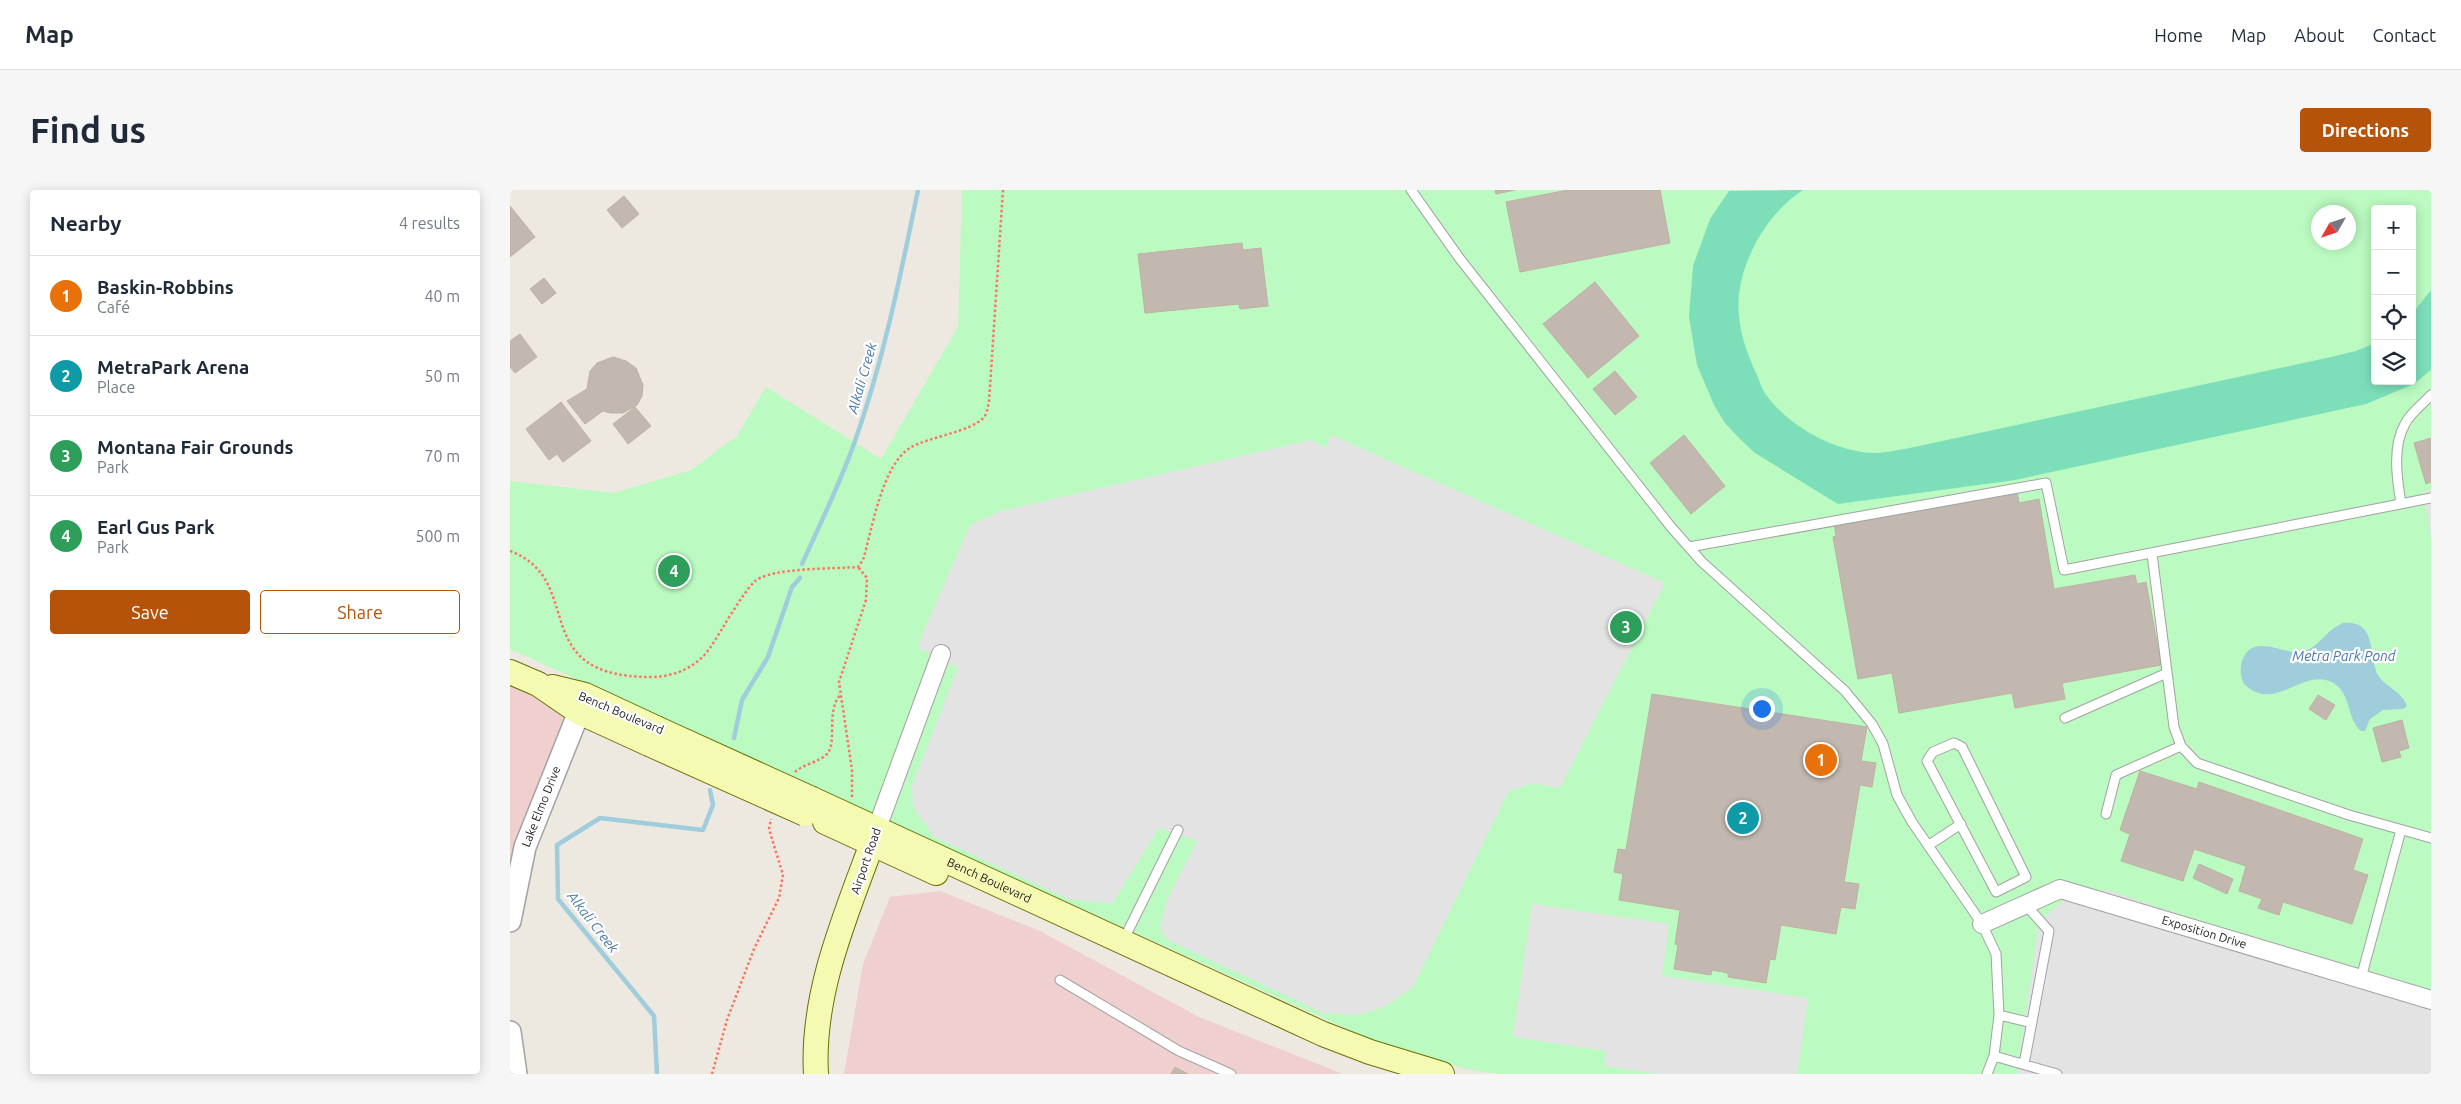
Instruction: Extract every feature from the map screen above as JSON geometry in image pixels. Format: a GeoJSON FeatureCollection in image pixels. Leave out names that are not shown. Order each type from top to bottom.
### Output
{"type":"FeatureCollection","features":[{"type":"Feature","properties":{"kind":"main road"},"geometry":{"type":"LineString","coordinates":[[510,672],[1121,947],[1323,1034],[1370,1052],[1442,1074]]}},
{"type":"Feature","properties":{"kind":"main road"},"geometry":{"type":"LineString","coordinates":[[808,806],[841,812],[874,836]]}},
{"type":"Feature","properties":{"kind":"main road","name":"Airport Road"},"geometry":{"type":"LineString","coordinates":[[816,1074],[815,1055],[821,997],[874,836]]}},
{"type":"Feature","properties":{"kind":"main road"},"geometry":{"type":"LineString","coordinates":[[1121,947],[1307,1043],[1389,1074]]}},
{"type":"Feature","properties":{"kind":"street","name":"Airport Road"},"geometry":{"type":"LineString","coordinates":[[874,836],[941,654]]}},
{"type":"Feature","properties":{"kind":"street","name":"Lake Elmo Drive"},"geometry":{"type":"LineString","coordinates":[[510,922],[525,847],[582,703]]}},
{"type":"Feature","properties":{"kind":"street","name":"Exposition Drive"},"geometry":{"type":"LineString","coordinates":[[1982,924],[2024,904],[2060,890],[2431,1000]]}},
{"type":"Feature","properties":{"kind":"street"},"geometry":{"type":"LineString","coordinates":[[510,1032],[516,1074]]}},
{"type":"Feature","properties":{"kind":"lane"},"geometry":{"type":"LineString","coordinates":[[1411,190],[1466,266],[1689,547],[1702,562],[1845,691],[1872,724],[1883,744],[1897,795],[1912,822],[1929,844],[1982,924],[1996,954],[1999,1015],[1994,1056],[1987,1074]]}},
{"type":"Feature","properties":{"kind":"lane"},"geometry":{"type":"LineString","coordinates":[[2401,504],[2396,475],[2397,452],[2404,424],[2431,395]]}},
{"type":"Feature","properties":{"kind":"lane"},"geometry":{"type":"LineString","coordinates":[[1689,547],[2046,483],[2064,570],[2431,498]]}},
{"type":"Feature","properties":{"kind":"lane"},"geometry":{"type":"LineString","coordinates":[[2152,554],[2174,727],[2181,746],[2197,763],[2349,815],[2431,838]]}},
{"type":"Feature","properties":{"kind":"lane"},"geometry":{"type":"LineString","coordinates":[[2065,718],[2167,673]]}},
{"type":"Feature","properties":{"kind":"lane"},"geometry":{"type":"LineString","coordinates":[[1954,743],[1962,747],[2026,877],[1996,892],[1961,824],[1928,761],[1933,752],[1954,743]]}},
{"type":"Feature","properties":{"kind":"lane"},"geometry":{"type":"LineString","coordinates":[[2106,814],[2116,775],[2181,746]]}},
{"type":"Feature","properties":{"kind":"lane"},"geometry":{"type":"LineString","coordinates":[[1929,844],[1961,824]]}},
{"type":"Feature","properties":{"kind":"lane"},"geometry":{"type":"LineString","coordinates":[[1121,947],[1178,830]]}},
{"type":"Feature","properties":{"kind":"lane"},"geometry":{"type":"LineString","coordinates":[[2361,978],[2401,830]]}},
{"type":"Feature","properties":{"kind":"lane"},"geometry":{"type":"LineString","coordinates":[[2024,904],[2049,931],[2024,1064]]}},
{"type":"Feature","properties":{"kind":"lane"},"geometry":{"type":"LineString","coordinates":[[1060,980],[1179,1051],[1232,1074]]}},
{"type":"Feature","properties":{"kind":"lane"},"geometry":{"type":"LineString","coordinates":[[1999,1015],[2032,1023]]}},
{"type":"Feature","properties":{"kind":"lane"},"geometry":{"type":"LineString","coordinates":[[1994,1056],[2057,1074]]}},
{"type":"Feature","properties":{"kind":"path"},"geometry":{"type":"LineString","coordinates":[[510,552],[539,569],[552,591],[570,645],[581,659],[603,671],[632,677],[658,677],[680,672],[704,657],[755,581],[773,573],[858,567],[864,560],[885,482],[893,467],[909,448],[969,426],[984,417],[989,402],[1003,190]]}},
{"type":"Feature","properties":{"kind":"path"},"geometry":{"type":"LineString","coordinates":[[841,812],[852,797],[852,770],[840,682],[866,600],[867,578],[858,567]]}},
{"type":"Feature","properties":{"kind":"path"},"geometry":{"type":"LineString","coordinates":[[790,777],[802,766],[826,755],[831,745],[833,706],[841,694]]}},
{"type":"Feature","properties":{"kind":"path"},"geometry":{"type":"LineString","coordinates":[[712,1074],[730,1011],[754,949],[779,898],[783,875],[769,828],[772,815]]}},
{"type":"Feature","properties":{"kind":"shaded area"},"geometry":{"type":"Polygon","coordinates":[[[1331,435],[1665,583],[1560,788],[1531,783],[1508,792],[1413,987],[1386,1006],[1357,1015],[1323,1013],[1168,940],[1160,929],[1167,900],[1197,841],[1159,828],[1112,904],[1068,899],[934,837],[913,807],[912,786],[958,668],[917,647],[970,525],[1001,511],[1311,440],[1325,448],[1331,435]]]}},
{"type":"Feature","properties":{"kind":"shaded area"},"geometry":{"type":"Polygon","coordinates":[[[2431,490],[2431,536],[2423,492],[2431,490]]]}},
{"type":"Feature","properties":{"kind":"shaded area"},"geometry":{"type":"Polygon","coordinates":[[[510,672],[579,712],[510,921],[510,672]]]}},
{"type":"Feature","properties":{"kind":"shaded area"},"geometry":{"type":"Polygon","coordinates":[[[2107,890],[2431,1000],[2431,1074],[2017,1074],[2039,922],[2064,900],[2107,890]]]}},
{"type":"Feature","properties":{"kind":"shaded area"},"geometry":{"type":"Polygon","coordinates":[[[940,891],[1040,931],[1199,1017],[1343,1074],[844,1074],[863,964],[890,897],[940,891]]]}},
{"type":"Feature","properties":{"kind":"shaded area"},"geometry":{"type":"Polygon","coordinates":[[[1532,904],[1669,924],[1662,976],[1808,998],[1797,1074],[1659,1074],[1604,1066],[1606,1051],[1513,1037],[1532,904]]]}},
{"type":"Feature","properties":{"kind":"green space"},"geometry":{"type":"Polygon","coordinates":[[[962,190],[2431,190],[2431,1074],[1498,1074],[1466,1069],[1376,1042],[510,649],[510,481],[614,493],[691,470],[737,436],[766,387],[881,459],[958,327],[962,190]]]}},
{"type":"Feature","properties":{"kind":"green space"},"geometry":{"type":"Polygon","coordinates":[[[1803,190],[1779,210],[1752,249],[1746,264],[1739,294],[1740,325],[1749,356],[1762,389],[1767,396],[1788,418],[1801,427],[1829,443],[1844,448],[1875,453],[1905,449],[2331,357],[2356,351],[2371,345],[2371,385],[2412,385],[2366,404],[2015,480],[1838,504],[1755,453],[1739,438],[1725,423],[1714,405],[1697,365],[1689,317],[1693,266],[1710,219],[1729,191],[1803,190]]]}},
{"type":"Feature","properties":{"kind":"green space"},"geometry":{"type":"Polygon","coordinates":[[[2431,290],[2431,370],[2416,382],[2416,309],[2431,290]]]}},
{"type":"Feature","properties":{"kind":"water","name":"Metra Park Pond"},"geometry":{"type":"Polygon","coordinates":[[[2343,623],[2354,623],[2362,627],[2367,633],[2378,675],[2401,696],[2407,706],[2403,709],[2383,710],[2370,719],[2365,731],[2361,731],[2353,720],[2344,694],[2335,684],[2324,680],[2312,680],[2279,692],[2267,694],[2256,692],[2244,684],[2241,672],[2242,661],[2247,652],[2254,647],[2262,646],[2297,652],[2305,651],[2315,646],[2332,630],[2343,623]]]}},
{"type":"Feature","properties":{"kind":"building"},"geometry":{"type":"Polygon","coordinates":[[[1495,190],[1515,190],[1496,194],[1495,190]]]}},
{"type":"Feature","properties":{"kind":"building"},"geometry":{"type":"Polygon","coordinates":[[[1568,190],[1660,190],[1670,243],[1520,272],[1506,202],[1568,190]]]}},
{"type":"Feature","properties":{"kind":"building"},"geometry":{"type":"Polygon","coordinates":[[[624,196],[639,214],[622,228],[607,210],[624,196]]]}},
{"type":"Feature","properties":{"kind":"building"},"geometry":{"type":"Polygon","coordinates":[[[510,206],[535,237],[510,257],[510,206]]]}},
{"type":"Feature","properties":{"kind":"building"},"geometry":{"type":"Polygon","coordinates":[[[1242,243],[1243,250],[1261,248],[1268,306],[1240,309],[1239,304],[1145,313],[1138,254],[1242,243]]]}},
{"type":"Feature","properties":{"kind":"building"},"geometry":{"type":"Polygon","coordinates":[[[544,278],[556,293],[542,304],[530,289],[544,278]]]}},
{"type":"Feature","properties":{"kind":"building"},"geometry":{"type":"Polygon","coordinates":[[[1595,282],[1639,336],[1588,378],[1543,324],[1595,282]]]}},
{"type":"Feature","properties":{"kind":"building"},"geometry":{"type":"Polygon","coordinates":[[[520,334],[537,357],[515,373],[510,367],[510,341],[520,334]]]}},
{"type":"Feature","properties":{"kind":"building"},"geometry":{"type":"Polygon","coordinates":[[[613,357],[626,361],[636,368],[643,385],[642,396],[637,405],[623,413],[603,411],[585,424],[567,401],[587,389],[590,371],[597,363],[613,357]]]}},
{"type":"Feature","properties":{"kind":"building"},"geometry":{"type":"Polygon","coordinates":[[[1615,371],[1637,397],[1615,415],[1593,389],[1615,371]]]}},
{"type":"Feature","properties":{"kind":"building"},"geometry":{"type":"Polygon","coordinates":[[[561,402],[591,441],[563,462],[557,454],[549,460],[526,429],[561,402]]]}},
{"type":"Feature","properties":{"kind":"building"},"geometry":{"type":"Polygon","coordinates":[[[635,407],[651,426],[628,444],[613,424],[635,407]]]}},
{"type":"Feature","properties":{"kind":"building"},"geometry":{"type":"Polygon","coordinates":[[[1684,435],[1725,486],[1691,514],[1650,463],[1684,435]]]}},
{"type":"Feature","properties":{"kind":"building"},"geometry":{"type":"Polygon","coordinates":[[[2431,438],[2431,482],[2426,484],[2414,443],[2431,438]]]}},
{"type":"Feature","properties":{"kind":"building"},"geometry":{"type":"Polygon","coordinates":[[[2017,491],[2019,503],[2039,499],[2054,589],[2135,575],[2137,584],[2146,582],[2161,665],[2062,683],[2065,699],[2015,708],[2012,693],[1899,713],[1892,673],[1858,679],[1833,537],[1836,536],[1834,523],[2017,491]]]}},
{"type":"Feature","properties":{"kind":"building"},"geometry":{"type":"Polygon","coordinates":[[[1652,694],[1867,727],[1861,761],[1876,763],[1872,787],[1860,785],[1844,882],[1859,884],[1855,909],[1841,907],[1836,934],[1781,925],[1775,960],[1770,959],[1766,983],[1728,977],[1728,973],[1712,970],[1711,975],[1674,969],[1678,945],[1675,944],[1680,910],[1619,900],[1623,874],[1614,872],[1618,849],[1626,850],[1652,694]]]}},
{"type":"Feature","properties":{"kind":"building"},"geometry":{"type":"Polygon","coordinates":[[[2318,695],[2335,705],[2326,720],[2309,709],[2318,695]]]}},
{"type":"Feature","properties":{"kind":"building"},"geometry":{"type":"Polygon","coordinates":[[[2402,720],[2409,748],[2399,751],[2401,757],[2382,762],[2373,728],[2402,720]]]}},
{"type":"Feature","properties":{"kind":"building"},"geometry":{"type":"Polygon","coordinates":[[[2140,771],[2197,789],[2199,782],[2363,839],[2353,870],[2368,875],[2352,924],[2283,902],[2279,915],[2258,908],[2262,899],[2239,891],[2246,866],[2194,849],[2183,881],[2121,861],[2130,834],[2120,830],[2140,771]]]}},
{"type":"Feature","properties":{"kind":"building"},"geometry":{"type":"Polygon","coordinates":[[[2199,864],[2233,879],[2227,894],[2193,878],[2199,864]]]}},
{"type":"Feature","properties":{"kind":"building"},"geometry":{"type":"Polygon","coordinates":[[[1175,1067],[1188,1074],[1171,1074],[1175,1067]]]}},
{"type":"Feature","properties":{"kind":"waterway","name":"Alkali Creek"},"geometry":{"type":"LineString","coordinates":[[802,564],[831,502],[866,408],[891,315],[918,190]]}},
{"type":"Feature","properties":{"kind":"waterway","name":"Alkali Creek"},"geometry":{"type":"LineString","coordinates":[[734,738],[742,700],[768,657],[792,587],[800,578]]}},
{"type":"Feature","properties":{"kind":"waterway","name":"Alkali Creek"},"geometry":{"type":"LineString","coordinates":[[657,1074],[654,1016],[558,899],[557,845],[600,818],[703,830],[713,805],[710,790]]}},
{"type":"Feature","properties":{"kind":"place","name":"Earl Gus Park"},"geometry":{"type":"Point","coordinates":[674,571]}},
{"type":"Feature","properties":{"kind":"place","name":"Montana Fair Grounds"},"geometry":{"type":"Point","coordinates":[1626,627]}},
{"type":"Feature","properties":{"kind":"place","name":"Baskin-Robbins"},"geometry":{"type":"Point","coordinates":[1821,760]}},
{"type":"Feature","properties":{"kind":"place","name":"MetraPark Arena"},"geometry":{"type":"Point","coordinates":[1743,818]}}]}
